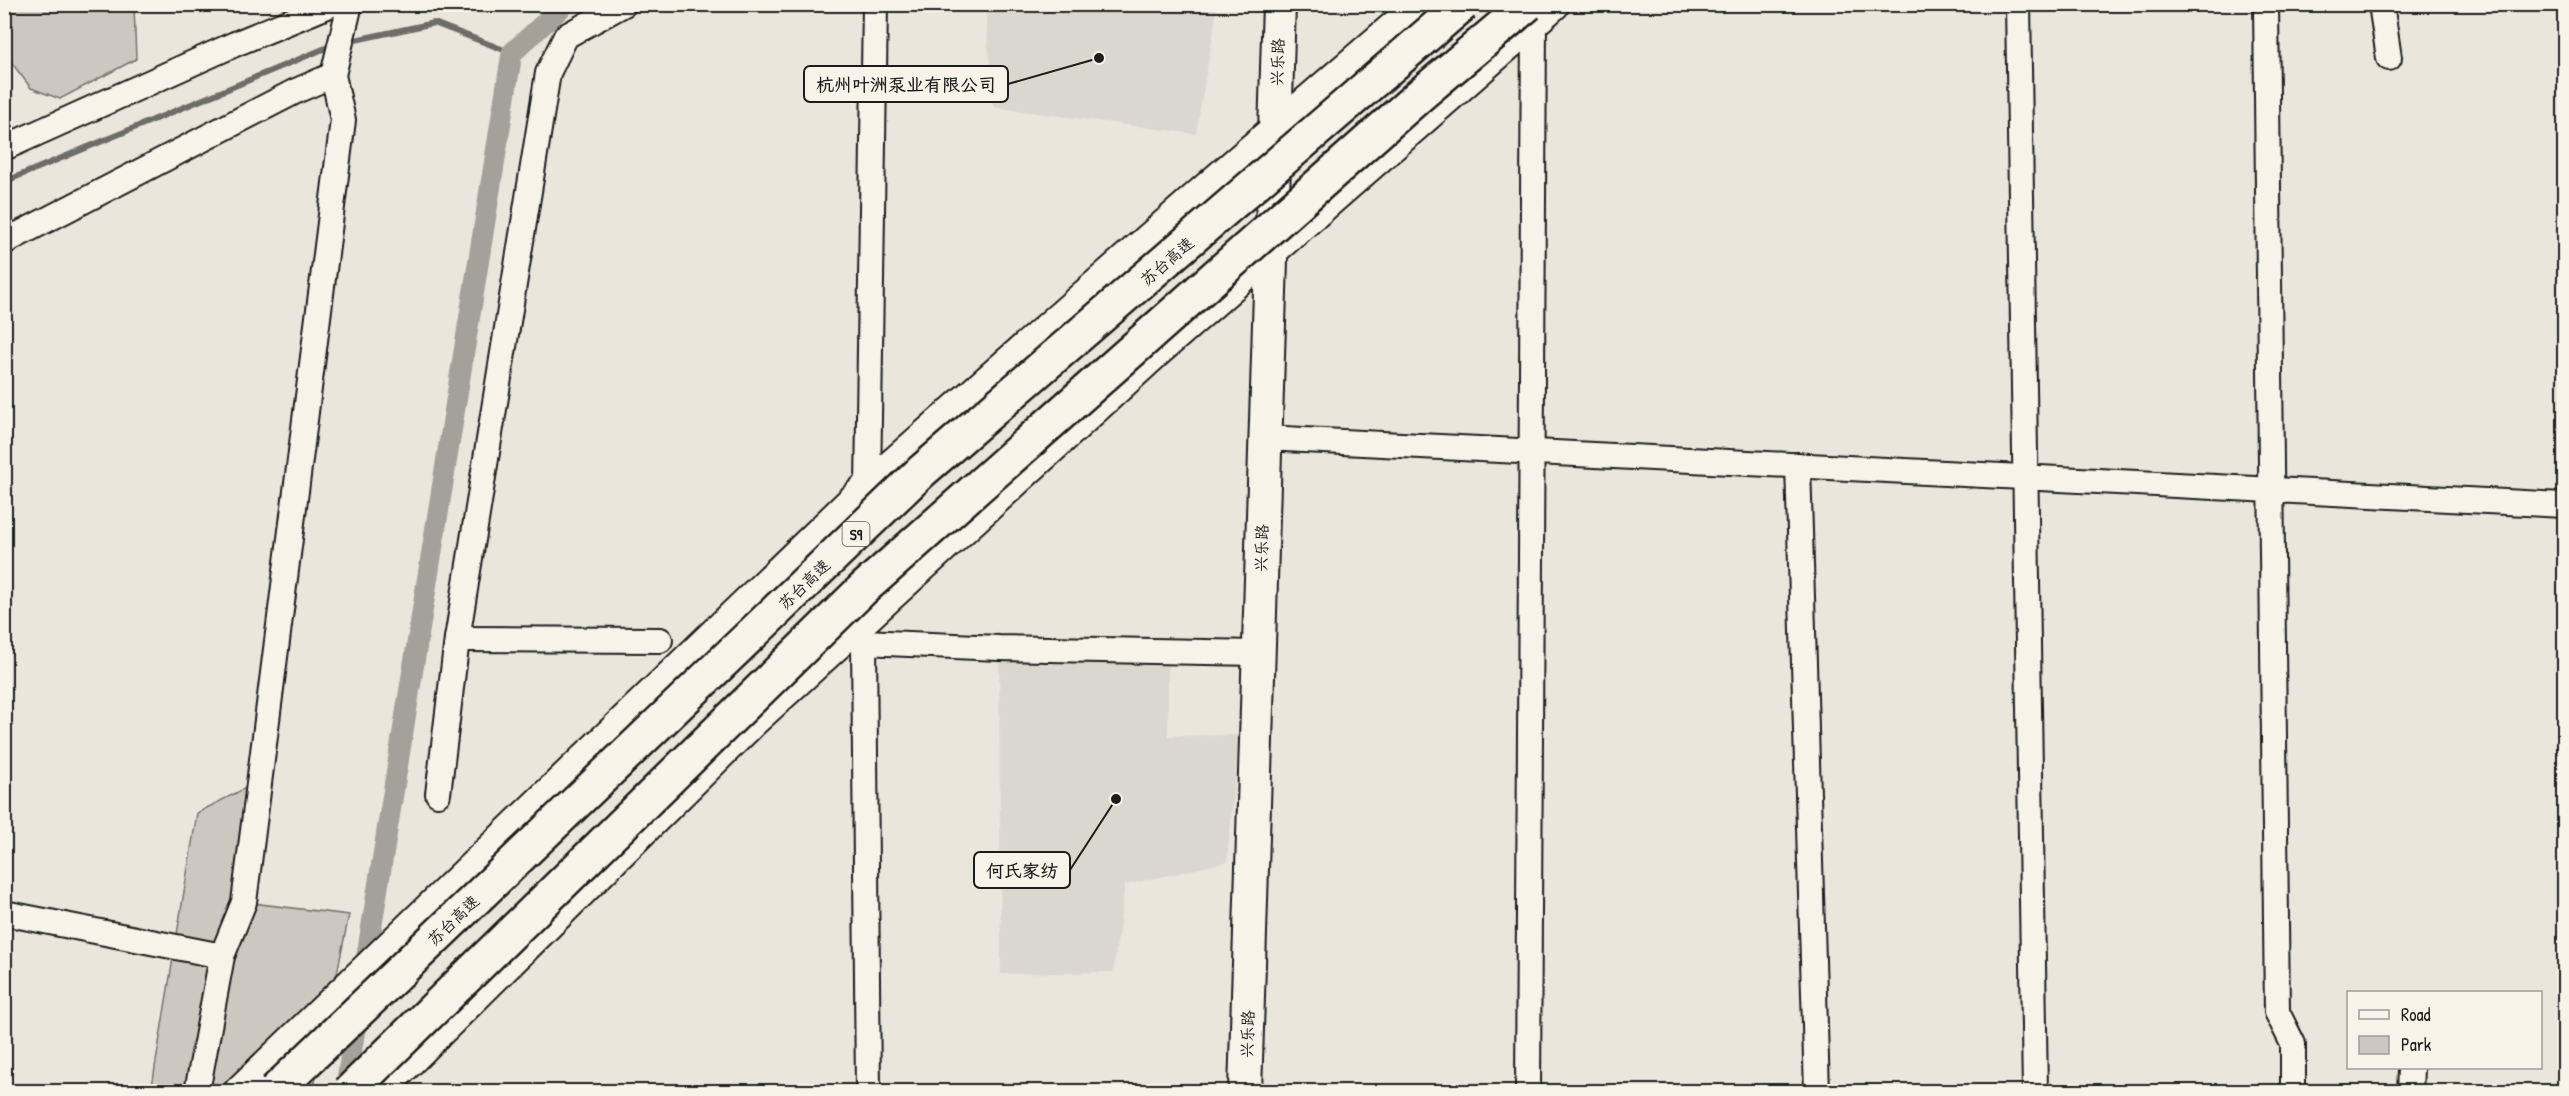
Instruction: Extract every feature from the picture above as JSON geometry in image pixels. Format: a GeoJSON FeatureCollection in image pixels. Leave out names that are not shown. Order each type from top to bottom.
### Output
{"type":"FeatureCollection","features":[{"type":"Feature","properties":{"kind":"highway","name":"苏台高速"},"geometry":{"type":"LineString","coordinates":[[274,1092],[922,471],[1463,4]]}},
{"type":"Feature","properties":{"kind":"highway"},"geometry":{"type":"LineString","coordinates":[[349,1092],[863,589],[1420,95],[1538,10]]}},
{"type":"Feature","properties":{"kind":"main road","name":"兴乐路"},"geometry":{"type":"LineString","coordinates":[[1245,1092],[1279,4]]}},
{"type":"Feature","properties":{"kind":"main road"},"geometry":{"type":"LineString","coordinates":[[240,1092],[868,487],[1422,4]]}},
{"type":"Feature","properties":{"kind":"main road"},"geometry":{"type":"LineString","coordinates":[[383,1085],[753,720],[1155,352],[1271,253],[1538,10]]}},
{"type":"Feature","properties":{"kind":"street"},"geometry":{"type":"LineString","coordinates":[[4,148],[225,49],[332,4]]}},
{"type":"Feature","properties":{"kind":"street"},"geometry":{"type":"LineString","coordinates":[[197,1092],[222,956],[244,902],[343,120],[338,54],[350,4]]}},
{"type":"Feature","properties":{"kind":"street"},"geometry":{"type":"LineString","coordinates":[[438,794],[457,639],[548,73],[566,36],[624,4]]}},
{"type":"Feature","properties":{"kind":"street"},"geometry":{"type":"LineString","coordinates":[[868,487],[875,4]]}},
{"type":"Feature","properties":{"kind":"street"},"geometry":{"type":"LineString","coordinates":[[2018,4],[2035,1092]]}},
{"type":"Feature","properties":{"kind":"street"},"geometry":{"type":"LineString","coordinates":[[2266,4],[2277,1012],[2293,1044],[2293,1092]]}},
{"type":"Feature","properties":{"kind":"street"},"geometry":{"type":"LineString","coordinates":[[2381,4],[2389,58]]}},
{"type":"Feature","properties":{"kind":"street"},"geometry":{"type":"LineString","coordinates":[[1528,1092],[1538,10]]}},
{"type":"Feature","properties":{"kind":"street"},"geometry":{"type":"LineString","coordinates":[[4,242],[286,97],[338,54]]}},
{"type":"Feature","properties":{"kind":"street"},"geometry":{"type":"LineString","coordinates":[[1264,438],[2565,505]]}},
{"type":"Feature","properties":{"kind":"street"},"geometry":{"type":"LineString","coordinates":[[1798,465],[1817,1092]]}},
{"type":"Feature","properties":{"kind":"street"},"geometry":{"type":"LineString","coordinates":[[457,639],[660,640]]}},
{"type":"Feature","properties":{"kind":"street"},"geometry":{"type":"LineString","coordinates":[[868,1092],[864,642],[999,648],[1258,653]]}},
{"type":"Feature","properties":{"kind":"street"},"geometry":{"type":"LineString","coordinates":[[4,913],[222,956]]}},
{"type":"Feature","properties":{"kind":"street"},"geometry":{"type":"LineString","coordinates":[[2410,1092],[2411,1069]]}},
{"type":"Feature","properties":{"kind":"shaded area"},"geometry":{"type":"Polygon","coordinates":[[[985,5],[1153,5],[1217,9],[1196,134],[993,107],[985,5]]]}},
{"type":"Feature","properties":{"kind":"shaded area"},"geometry":{"type":"Polygon","coordinates":[[[999,648],[1168,651],[1168,736],[1239,735],[1227,862],[1125,885],[1113,972],[1001,974],[999,648]]]}},
{"type":"Feature","properties":{"kind":"green space"},"geometry":{"type":"Polygon","coordinates":[[[5,4],[134,5],[136,59],[60,99],[31,88],[5,54],[5,4]]]}},
{"type":"Feature","properties":{"kind":"green space"},"geometry":{"type":"Polygon","coordinates":[[[259,781],[244,902],[349,915],[313,1091],[151,1092],[197,813],[259,781]]]}},
{"type":"Feature","properties":{"kind":"waterway"},"geometry":{"type":"LineString","coordinates":[[364,974],[512,53],[565,4]]}},
{"type":"Feature","properties":{"kind":"waterway"},"geometry":{"type":"LineString","coordinates":[[346,42],[434,23],[512,53]]}},
{"type":"Feature","properties":{"kind":"waterway"},"geometry":{"type":"LineString","coordinates":[[4,182],[333,45]]}},
{"type":"Feature","properties":{"kind":"waterway"},"geometry":{"type":"LineString","coordinates":[[345,1092],[358,1010]]}},
{"type":"Feature","properties":{"kind":"place","name":"杭州叶洲泵业有限公司"},"geometry":{"type":"Point","coordinates":[1099,58]}},
{"type":"Feature","properties":{"kind":"place","name":"何氏家纺"},"geometry":{"type":"Point","coordinates":[1116,799]}}]}
